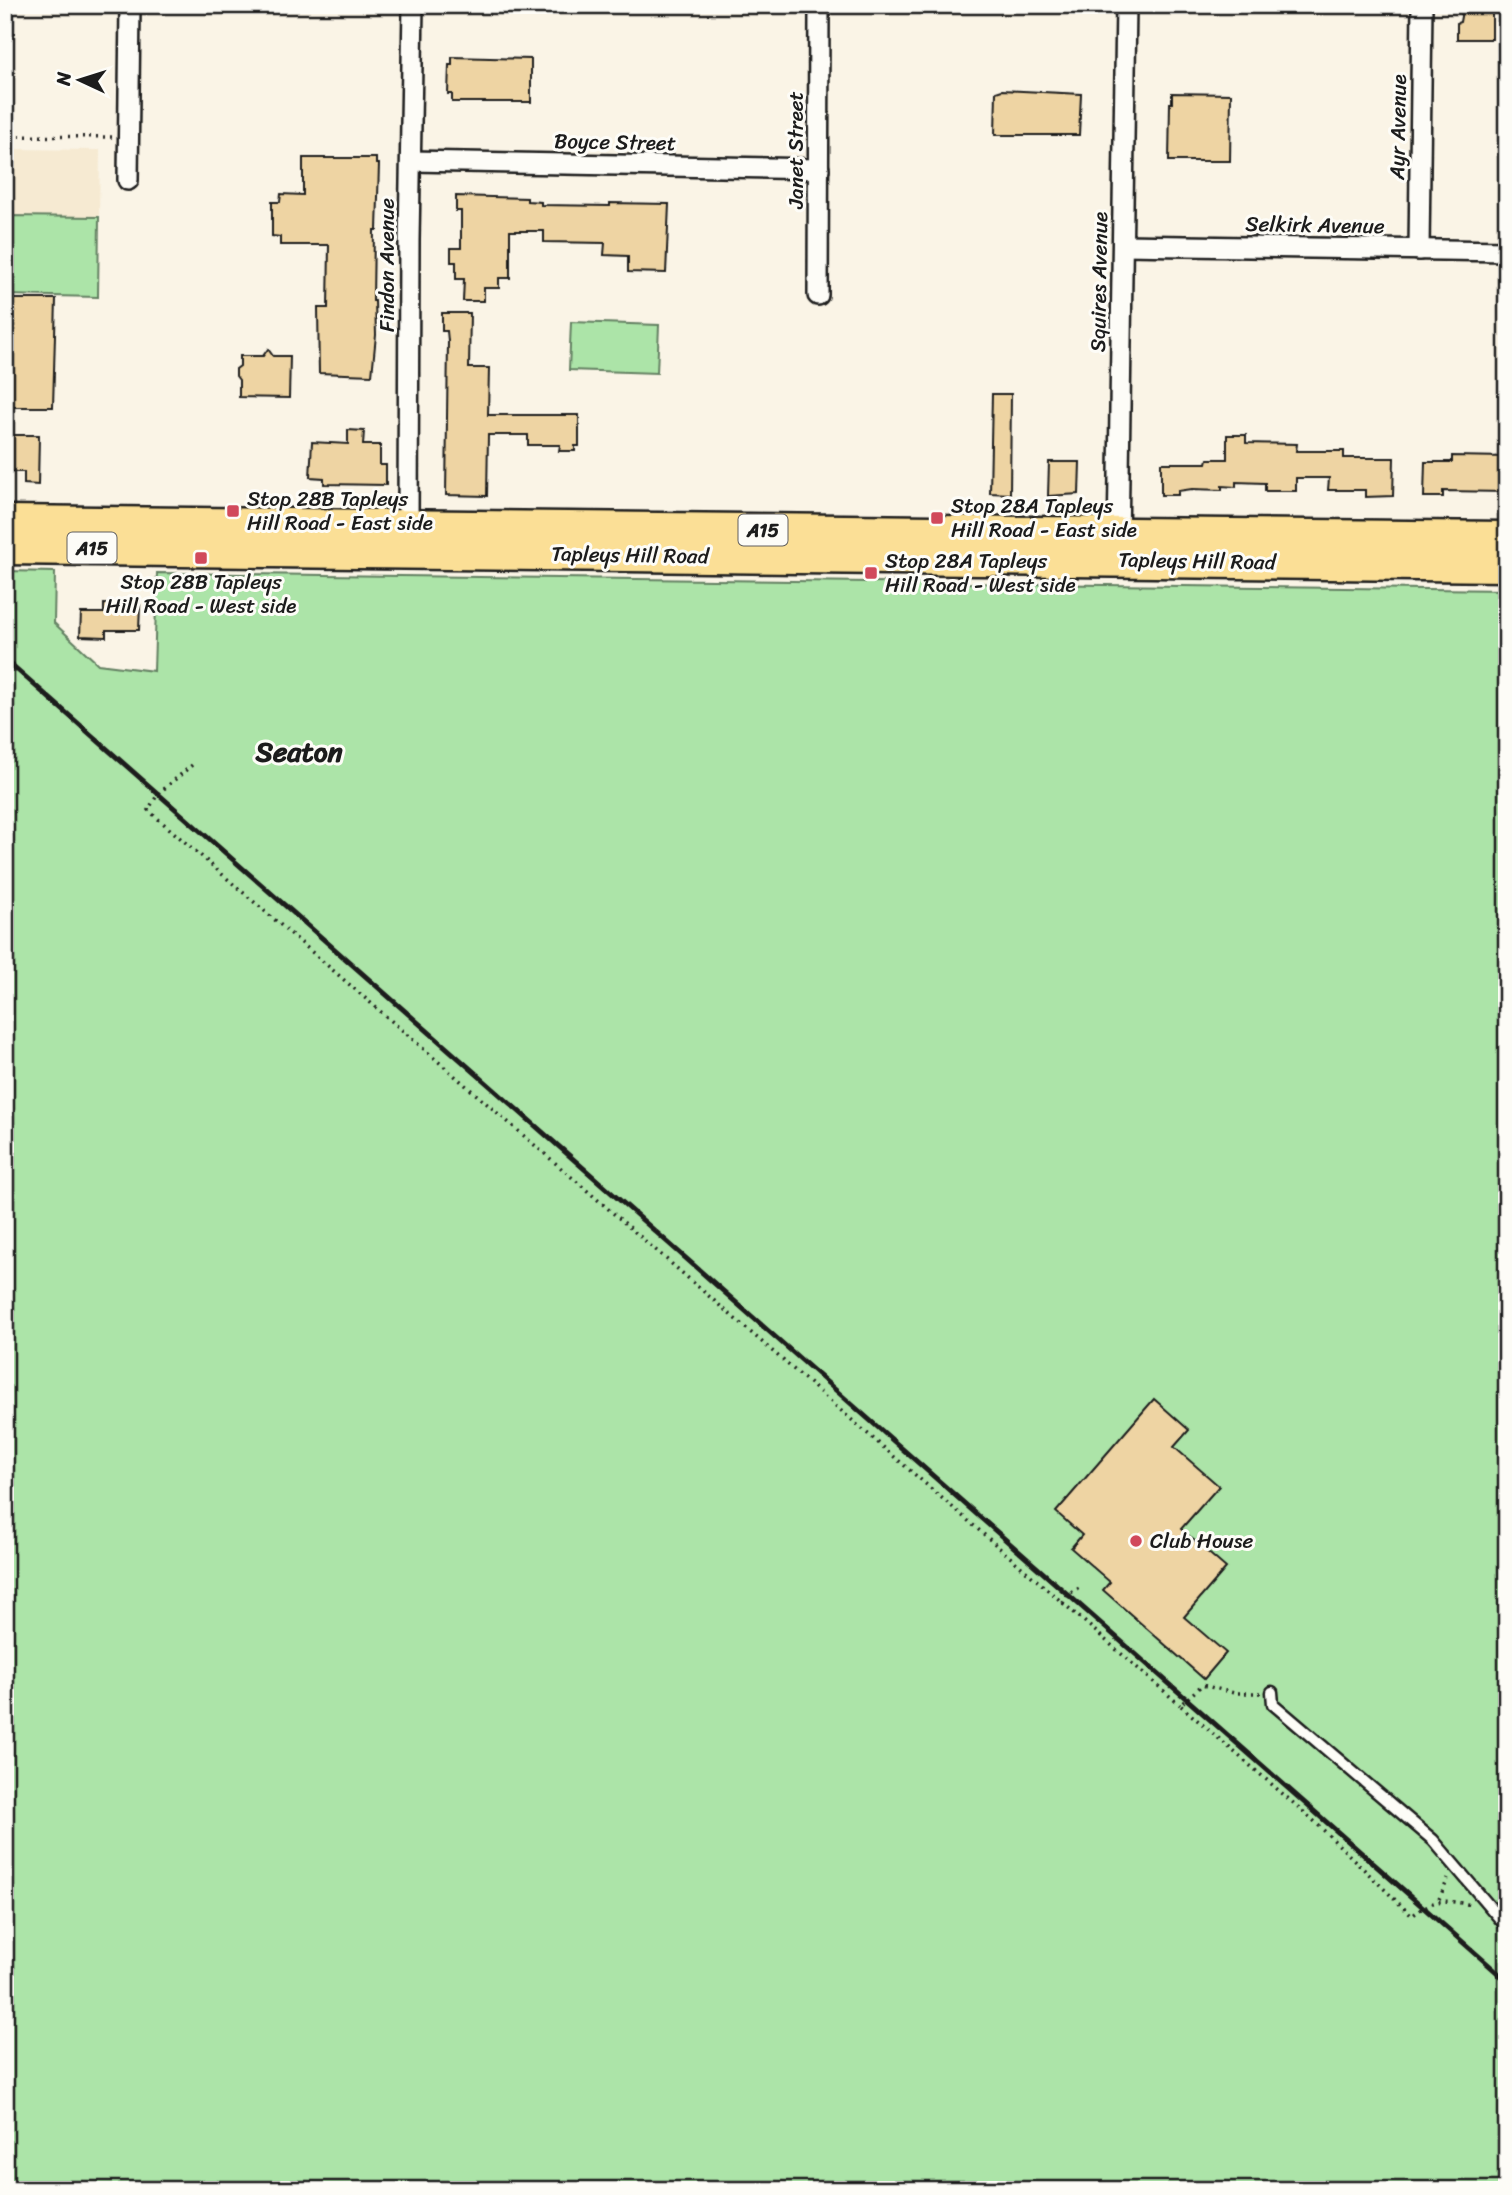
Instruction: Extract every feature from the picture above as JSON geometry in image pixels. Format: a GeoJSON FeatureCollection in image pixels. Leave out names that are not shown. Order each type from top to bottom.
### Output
{"type":"FeatureCollection","features":[{"type":"Feature","properties":{"kind":"main road","name":"Tapleys Hill Road"},"geometry":{"type":"LineString","coordinates":[[5,522],[408,526],[1118,546],[1507,565]]}},
{"type":"Feature","properties":{"kind":"main road","name":"Tapleys Hill Road"},"geometry":{"type":"LineString","coordinates":[[5,548],[963,560],[1118,546],[1507,538]]}},
{"type":"Feature","properties":{"kind":"street"},"geometry":{"type":"LineString","coordinates":[[128,180],[130,5]]}},
{"type":"Feature","properties":{"kind":"street","name":"Findon Avenue"},"geometry":{"type":"LineString","coordinates":[[408,526],[413,5]]}},
{"type":"Feature","properties":{"kind":"street","name":"Janet Street"},"geometry":{"type":"LineString","coordinates":[[818,295],[820,5]]}},
{"type":"Feature","properties":{"kind":"street","name":"Squires Avenue"},"geometry":{"type":"LineString","coordinates":[[1118,546],[1126,5]]}},
{"type":"Feature","properties":{"kind":"street","name":"Ayr Avenue"},"geometry":{"type":"LineString","coordinates":[[1419,250],[1422,5]]}},
{"type":"Feature","properties":{"kind":"street","name":"Boyce Street"},"geometry":{"type":"LineString","coordinates":[[411,161],[819,169]]}},
{"type":"Feature","properties":{"kind":"street","name":"Selkirk Avenue"},"geometry":{"type":"LineString","coordinates":[[1123,245],[1507,251]]}},
{"type":"Feature","properties":{"kind":"lane"},"geometry":{"type":"LineString","coordinates":[[1272,1692],[1273,1704],[1433,1840],[1507,1927]]}},
{"type":"Feature","properties":{"kind":"path"},"geometry":{"type":"LineString","coordinates":[[5,136],[128,137]]}},
{"type":"Feature","properties":{"kind":"path"},"geometry":{"type":"LineString","coordinates":[[192,765],[158,794],[148,810],[1313,1820],[1412,1916],[1439,1899],[1491,1908]]}},
{"type":"Feature","properties":{"kind":"path"},"geometry":{"type":"LineString","coordinates":[[1063,1602],[1067,1595],[1081,1587]]}},
{"type":"Feature","properties":{"kind":"path"},"geometry":{"type":"LineString","coordinates":[[1180,1705],[1202,1685],[1234,1693],[1272,1692]]}},
{"type":"Feature","properties":{"kind":"path"},"geometry":{"type":"LineString","coordinates":[[1439,1899],[1453,1864]]}},
{"type":"Feature","properties":{"kind":"shaded area"},"geometry":{"type":"Polygon","coordinates":[[[5,149],[100,150],[99,217],[6,216],[5,234],[5,149]]]}},
{"type":"Feature","properties":{"kind":"green space"},"geometry":{"type":"Polygon","coordinates":[[[6,216],[99,217],[98,297],[5,295],[6,216]]]}},
{"type":"Feature","properties":{"kind":"green space"},"geometry":{"type":"Polygon","coordinates":[[[571,322],[659,325],[657,373],[569,370],[571,322]]]}},
{"type":"Feature","properties":{"kind":"green space"},"geometry":{"type":"Polygon","coordinates":[[[5,571],[55,572],[54,623],[98,664],[154,671],[157,573],[1507,590],[1507,2190],[5,2190],[5,571]]]}},
{"type":"Feature","properties":{"kind":"building"},"geometry":{"type":"Polygon","coordinates":[[[1463,5],[1492,5],[1492,39],[1457,39],[1457,23],[1460,22],[1463,5]]]}},
{"type":"Feature","properties":{"kind":"building"},"geometry":{"type":"Polygon","coordinates":[[[452,57],[531,59],[531,102],[452,102],[452,94],[448,94],[449,65],[452,65],[452,57]]]}},
{"type":"Feature","properties":{"kind":"building"},"geometry":{"type":"Polygon","coordinates":[[[1002,90],[1081,94],[1079,135],[995,135],[996,92],[1002,90]]]}},
{"type":"Feature","properties":{"kind":"building"},"geometry":{"type":"Polygon","coordinates":[[[1172,93],[1231,94],[1230,161],[1169,161],[1172,93]]]}},
{"type":"Feature","properties":{"kind":"building"},"geometry":{"type":"Polygon","coordinates":[[[303,158],[376,158],[376,164],[379,164],[377,230],[374,230],[373,301],[376,335],[372,375],[319,373],[318,308],[328,308],[329,245],[280,245],[280,237],[272,236],[272,202],[280,202],[281,194],[303,195],[303,158]]]}},
{"type":"Feature","properties":{"kind":"building"},"geometry":{"type":"Polygon","coordinates":[[[456,196],[527,198],[527,201],[541,202],[541,205],[669,204],[666,273],[628,272],[628,256],[604,255],[605,243],[544,242],[544,231],[510,231],[510,278],[499,278],[499,288],[484,288],[484,301],[463,301],[464,279],[456,279],[456,262],[451,262],[451,248],[461,248],[461,211],[456,211],[456,196]]]}},
{"type":"Feature","properties":{"kind":"building"},"geometry":{"type":"Polygon","coordinates":[[[5,299],[56,299],[53,407],[5,407],[5,299]]]}},
{"type":"Feature","properties":{"kind":"building"},"geometry":{"type":"Polygon","coordinates":[[[442,313],[470,313],[469,368],[489,368],[488,415],[579,415],[579,446],[575,446],[575,451],[559,451],[560,445],[528,445],[528,435],[488,435],[487,496],[446,495],[448,341],[447,331],[442,331],[442,313]]]}},
{"type":"Feature","properties":{"kind":"building"},"geometry":{"type":"Polygon","coordinates":[[[268,349],[273,356],[290,356],[289,398],[239,397],[236,369],[240,366],[240,356],[263,356],[268,349]]]}},
{"type":"Feature","properties":{"kind":"building"},"geometry":{"type":"Polygon","coordinates":[[[992,394],[1011,394],[1010,494],[990,493],[992,394]]]}},
{"type":"Feature","properties":{"kind":"building"},"geometry":{"type":"Polygon","coordinates":[[[348,430],[364,431],[363,445],[380,445],[380,465],[386,465],[386,485],[324,484],[324,478],[310,477],[312,442],[348,444],[348,430]]]}},
{"type":"Feature","properties":{"kind":"building"},"geometry":{"type":"Polygon","coordinates":[[[5,435],[39,435],[38,485],[24,484],[24,472],[5,472],[5,435]]]}},
{"type":"Feature","properties":{"kind":"building"},"geometry":{"type":"Polygon","coordinates":[[[1227,435],[1246,435],[1246,443],[1297,444],[1296,451],[1344,451],[1344,458],[1394,458],[1393,496],[1365,497],[1365,490],[1328,490],[1329,478],[1296,478],[1296,491],[1265,491],[1265,483],[1236,482],[1236,487],[1222,486],[1222,490],[1192,489],[1178,491],[1178,495],[1161,495],[1161,463],[1207,463],[1208,459],[1227,459],[1227,435]]]}},
{"type":"Feature","properties":{"kind":"building"},"geometry":{"type":"Polygon","coordinates":[[[1452,456],[1507,457],[1507,492],[1443,491],[1443,497],[1424,497],[1425,462],[1452,462],[1452,456]]]}},
{"type":"Feature","properties":{"kind":"building"},"geometry":{"type":"Polygon","coordinates":[[[1049,462],[1080,462],[1079,494],[1048,496],[1049,462]]]}},
{"type":"Feature","properties":{"kind":"building"},"geometry":{"type":"Polygon","coordinates":[[[104,604],[140,605],[139,630],[106,630],[106,637],[80,636],[81,613],[104,613],[104,604]]]}},
{"type":"Feature","properties":{"kind":"building","name":"Club House"},"geometry":{"type":"Polygon","coordinates":[[[1154,1399],[1189,1430],[1174,1447],[1219,1486],[1181,1529],[1226,1568],[1184,1617],[1226,1653],[1204,1679],[1103,1590],[1110,1582],[1071,1548],[1082,1535],[1056,1512],[1154,1399]]]}},
{"type":"Feature","properties":{"kind":"railway"},"geometry":{"type":"LineString","coordinates":[[5,659],[1507,1981]]}},
{"type":"Feature","properties":{"kind":"place","name":"Stop 28B Tapleys Hill Road - East side"},"geometry":{"type":"Point","coordinates":[233,511]}},
{"type":"Feature","properties":{"kind":"place","name":"Stop 28A Tapleys Hill Road - East side"},"geometry":{"type":"Point","coordinates":[937,518]}},
{"type":"Feature","properties":{"kind":"place","name":"Stop 28B Tapleys Hill Road - West side"},"geometry":{"type":"Point","coordinates":[201,558]}},
{"type":"Feature","properties":{"kind":"place","name":"Stop 28A Tapleys Hill Road - West side"},"geometry":{"type":"Point","coordinates":[871,573]}},
{"type":"Feature","properties":{"kind":"place","name":"Club House"},"geometry":{"type":"Point","coordinates":[1136,1541]}},
{"type":"Feature","properties":{"kind":"district","name":"Seaton"},"geometry":{"type":"Point","coordinates":[299,751]}}]}
